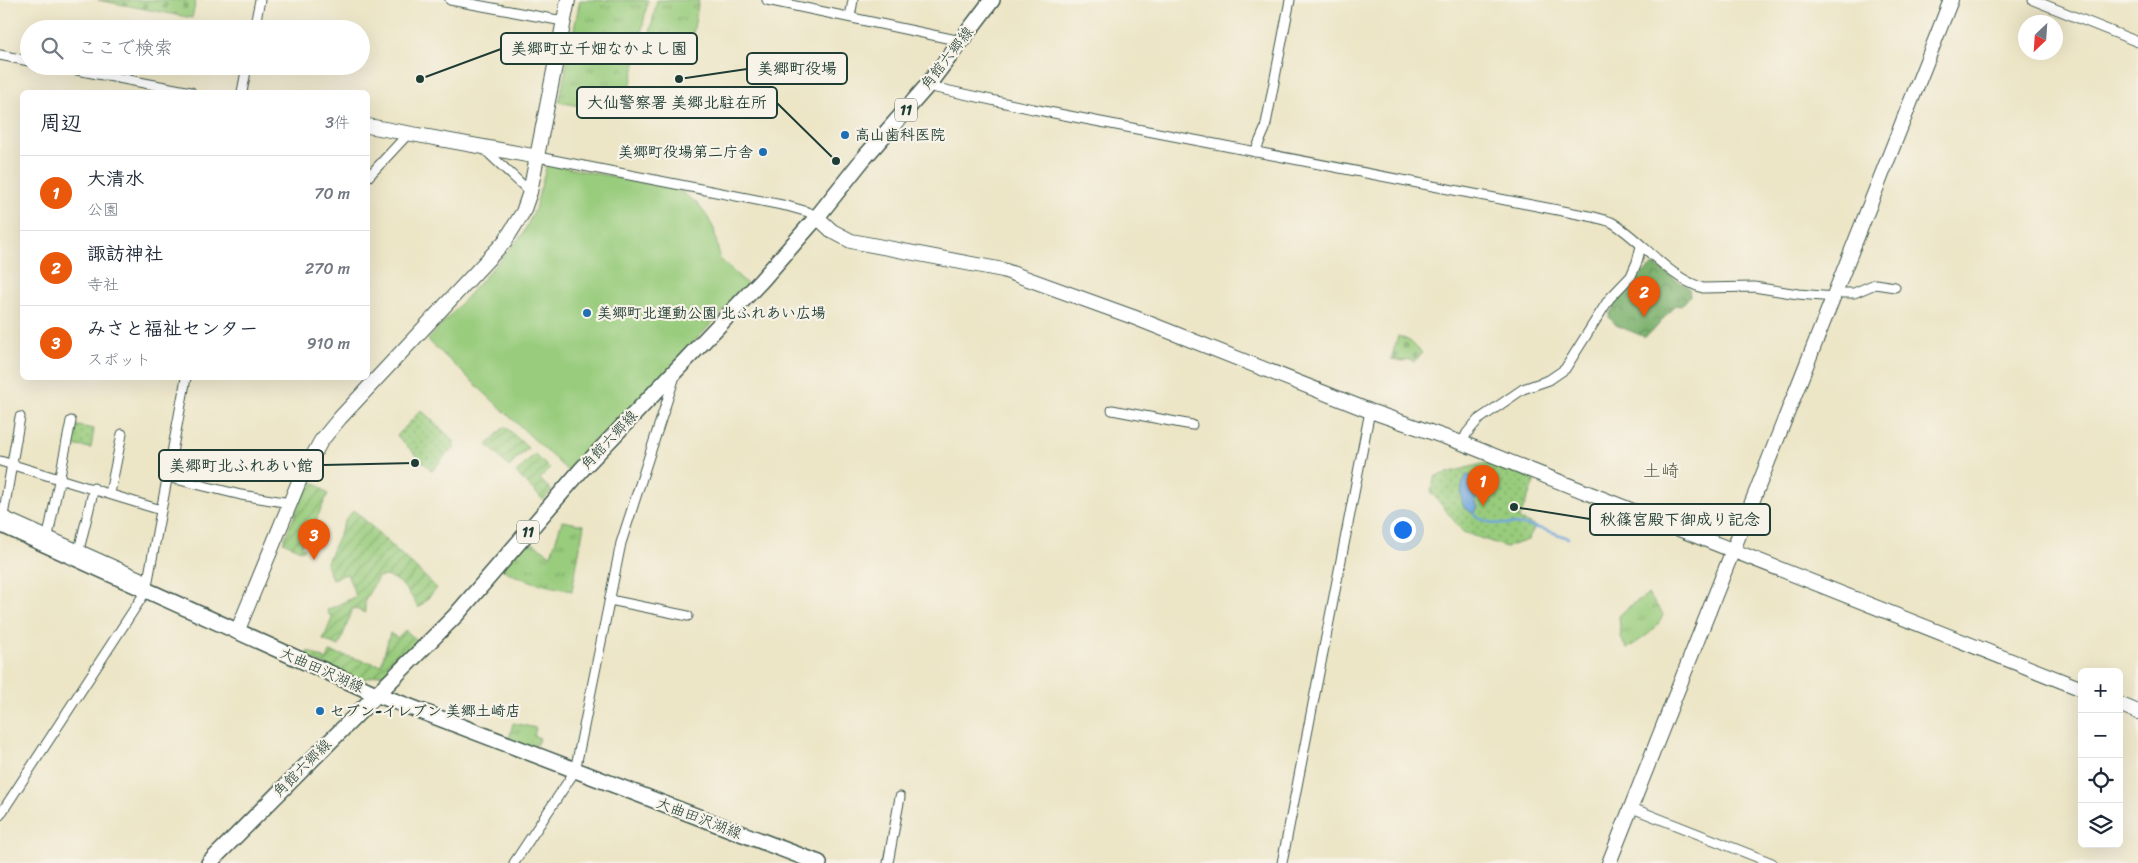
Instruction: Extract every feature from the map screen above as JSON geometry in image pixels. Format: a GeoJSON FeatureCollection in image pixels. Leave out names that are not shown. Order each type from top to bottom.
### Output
{"type":"FeatureCollection","features":[{"type":"Feature","properties":{"kind":"main road","name":"角館六郷線"},"geometry":{"type":"LineString","coordinates":[[209,863],[456,615],[582,469],[761,281],[927,86],[992,0]]}},
{"type":"Feature","properties":{"kind":"main road","name":"大曲田沢湖線"},"geometry":{"type":"LineString","coordinates":[[1,518],[147,585],[237,632],[376,694],[819,863]]}},
{"type":"Feature","properties":{"kind":"street"},"geometry":{"type":"LineString","coordinates":[[256,20],[260,0]]}},
{"type":"Feature","properties":{"kind":"street"},"geometry":{"type":"LineString","coordinates":[[450,0],[563,21]]}},
{"type":"Feature","properties":{"kind":"street"},"geometry":{"type":"LineString","coordinates":[[237,632],[300,479],[321,441],[340,418],[505,241],[524,212],[538,157],[568,0]]}},
{"type":"Feature","properties":{"kind":"street"},"geometry":{"type":"LineString","coordinates":[[767,0],[961,41]]}},
{"type":"Feature","properties":{"kind":"street"},"geometry":{"type":"LineString","coordinates":[[850,17],[854,0]]}},
{"type":"Feature","properties":{"kind":"street"},"geometry":{"type":"LineString","coordinates":[[1255,152],[1265,129],[1290,0]]}},
{"type":"Feature","properties":{"kind":"street"},"geometry":{"type":"LineString","coordinates":[[1610,863],[1951,0]]}},
{"type":"Feature","properties":{"kind":"street"},"geometry":{"type":"LineString","coordinates":[[2033,0],[2138,42]]}},
{"type":"Feature","properties":{"kind":"street"},"geometry":{"type":"LineString","coordinates":[[0,55],[20,59]]}},
{"type":"Feature","properties":{"kind":"street"},"geometry":{"type":"LineString","coordinates":[[103,75],[181,90]]}},
{"type":"Feature","properties":{"kind":"street"},"geometry":{"type":"LineString","coordinates":[[242,90],[245,75]]}},
{"type":"Feature","properties":{"kind":"street"},"geometry":{"type":"LineString","coordinates":[[927,86],[1033,109],[1594,217],[1612,223],[1673,272],[1692,285],[1702,288],[1754,287],[1798,294],[1835,295],[1854,293],[1875,284],[1895,287]]}},
{"type":"Feature","properties":{"kind":"street"},"geometry":{"type":"LineString","coordinates":[[370,126],[787,206],[808,212],[817,217],[832,231],[851,241],[1002,270],[1082,298],[1370,411],[1462,443],[2078,688]]}},
{"type":"Feature","properties":{"kind":"street"},"geometry":{"type":"LineString","coordinates":[[370,175],[408,134]]}},
{"type":"Feature","properties":{"kind":"street"},"geometry":{"type":"LineString","coordinates":[[480,146],[530,192]]}},
{"type":"Feature","properties":{"kind":"street"},"geometry":{"type":"LineString","coordinates":[[1462,443],[1467,433],[1478,420],[1523,389],[1549,380],[1565,369],[1609,299],[1631,276],[1641,246]]}},
{"type":"Feature","properties":{"kind":"street"},"geometry":{"type":"LineString","coordinates":[[514,863],[575,771],[621,543],[672,390],[677,368]]}},
{"type":"Feature","properties":{"kind":"street"},"geometry":{"type":"LineString","coordinates":[[0,815],[147,585],[186,380]]}},
{"type":"Feature","properties":{"kind":"street"},"geometry":{"type":"LineString","coordinates":[[1112,410],[1192,425]]}},
{"type":"Feature","properties":{"kind":"street"},"geometry":{"type":"LineString","coordinates":[[1282,863],[1370,411]]}},
{"type":"Feature","properties":{"kind":"street"},"geometry":{"type":"LineString","coordinates":[[20,417],[1,518],[79,550],[147,585]]}},
{"type":"Feature","properties":{"kind":"street"},"geometry":{"type":"LineString","coordinates":[[48,536],[71,421]]}},
{"type":"Feature","properties":{"kind":"street"},"geometry":{"type":"LineString","coordinates":[[110,493],[122,434]]}},
{"type":"Feature","properties":{"kind":"street"},"geometry":{"type":"LineString","coordinates":[[0,461],[59,477],[161,510]]}},
{"type":"Feature","properties":{"kind":"street"},"geometry":{"type":"LineString","coordinates":[[167,477],[241,495],[290,503]]}},
{"type":"Feature","properties":{"kind":"street"},"geometry":{"type":"LineString","coordinates":[[79,550],[94,488]]}},
{"type":"Feature","properties":{"kind":"street"},"geometry":{"type":"LineString","coordinates":[[610,600],[688,616]]}},
{"type":"Feature","properties":{"kind":"street"},"geometry":{"type":"LineString","coordinates":[[2123,706],[2138,712]]}},
{"type":"Feature","properties":{"kind":"street"},"geometry":{"type":"LineString","coordinates":[[888,863],[900,797]]}},
{"type":"Feature","properties":{"kind":"street"},"geometry":{"type":"LineString","coordinates":[[1632,808],[1772,863]]}},
{"type":"Feature","properties":{"kind":"green space"},"geometry":{"type":"Polygon","coordinates":[[[98,0],[196,0],[192,18],[98,0]]]}},
{"type":"Feature","properties":{"kind":"green space"},"geometry":{"type":"Polygon","coordinates":[[[580,0],[648,0],[630,89],[640,105],[638,118],[559,102],[580,0]]]}},
{"type":"Feature","properties":{"kind":"green space"},"geometry":{"type":"Polygon","coordinates":[[[657,0],[699,0],[691,45],[688,48],[651,41],[649,38],[657,0]]]}},
{"type":"Feature","properties":{"kind":"green space","name":"美郷町北運動公園 北ふれあい広場"},"geometry":{"type":"Polygon","coordinates":[[[547,164],[677,189],[697,203],[707,216],[714,229],[720,259],[748,285],[570,473],[428,340],[523,234],[535,209],[547,164]]]}},
{"type":"Feature","properties":{"kind":"green space"},"geometry":{"type":"Polygon","coordinates":[[[1654,265],[1689,288],[1690,296],[1681,306],[1675,305],[1654,330],[1645,337],[1616,325],[1609,317],[1611,310],[1627,288],[1654,265]]]}},
{"type":"Feature","properties":{"kind":"green space"},"geometry":{"type":"Polygon","coordinates":[[[1398,336],[1410,341],[1422,353],[1414,362],[1409,359],[1403,361],[1391,359],[1398,336]]]}},
{"type":"Feature","properties":{"kind":"green space"},"geometry":{"type":"Polygon","coordinates":[[[421,410],[455,442],[453,445],[455,447],[451,452],[449,451],[432,471],[397,436],[421,410]]]}},
{"type":"Feature","properties":{"kind":"green space"},"geometry":{"type":"Polygon","coordinates":[[[73,425],[94,429],[91,448],[70,445],[73,425]]]}},
{"type":"Feature","properties":{"kind":"green space"},"geometry":{"type":"Polygon","coordinates":[[[505,426],[528,448],[509,467],[487,445],[505,426]]]}},
{"type":"Feature","properties":{"kind":"green space"},"geometry":{"type":"Polygon","coordinates":[[[535,454],[550,469],[540,479],[552,491],[543,500],[516,473],[535,454]]]}},
{"type":"Feature","properties":{"kind":"green space"},"geometry":{"type":"Polygon","coordinates":[[[1493,461],[1535,480],[1519,519],[1535,526],[1528,540],[1506,547],[1463,532],[1431,492],[1435,476],[1493,461]]]}},
{"type":"Feature","properties":{"kind":"green space"},"geometry":{"type":"Polygon","coordinates":[[[310,481],[317,484],[328,494],[314,524],[311,523],[301,546],[305,548],[303,551],[283,542],[310,481]]]}},
{"type":"Feature","properties":{"kind":"green space"},"geometry":{"type":"Polygon","coordinates":[[[354,510],[437,588],[419,608],[397,581],[385,576],[378,577],[365,600],[365,613],[353,608],[339,646],[323,640],[333,616],[329,615],[327,610],[356,596],[347,574],[332,579],[326,564],[346,519],[354,510]]]}},
{"type":"Feature","properties":{"kind":"green space"},"geometry":{"type":"Polygon","coordinates":[[[562,521],[584,525],[572,591],[527,580],[502,569],[526,539],[551,555],[562,521]]]}},
{"type":"Feature","properties":{"kind":"green space"},"geometry":{"type":"Polygon","coordinates":[[[1648,594],[1663,614],[1661,620],[1653,630],[1627,649],[1621,638],[1619,616],[1627,608],[1648,594]]]}},
{"type":"Feature","properties":{"kind":"green space"},"geometry":{"type":"Polygon","coordinates":[[[405,630],[419,642],[390,672],[359,680],[305,656],[308,651],[327,660],[330,652],[381,665],[390,633],[397,638],[405,630]]]}},
{"type":"Feature","properties":{"kind":"green space"},"geometry":{"type":"Polygon","coordinates":[[[513,723],[536,728],[534,736],[540,738],[534,749],[509,739],[513,723]]]}},
{"type":"Feature","properties":{"kind":"water"},"geometry":{"type":"Polygon","coordinates":[[[1466,475],[1477,477],[1475,497],[1478,507],[1474,514],[1464,508],[1462,500],[1461,492],[1466,475]]]}},
{"type":"Feature","properties":{"kind":"waterway"},"geometry":{"type":"LineString","coordinates":[[1474,514],[1492,523],[1535,527],[1568,538]]}},
{"type":"Feature","properties":{"kind":"place","name":"美郷町立千畑なかよし園"},"geometry":{"type":"Point","coordinates":[420,79]}},
{"type":"Feature","properties":{"kind":"place","name":"美郷町役場"},"geometry":{"type":"Point","coordinates":[679,79]}},
{"type":"Feature","properties":{"kind":"place","name":"高山歯科医院"},"geometry":{"type":"Point","coordinates":[845,135]}},
{"type":"Feature","properties":{"kind":"place","name":"美郷町役場第二庁舎"},"geometry":{"type":"Point","coordinates":[763,152]}},
{"type":"Feature","properties":{"kind":"place","name":"大仙警察署 美郷北駐在所"},"geometry":{"type":"Point","coordinates":[836,161]}},
{"type":"Feature","properties":{"kind":"place","name":"美郷町北運動公園 北ふれあい広場"},"geometry":{"type":"Point","coordinates":[587,313]}},
{"type":"Feature","properties":{"kind":"place","name":"諏訪神社"},"geometry":{"type":"Point","coordinates":[1644,317]}},
{"type":"Feature","properties":{"kind":"place","name":"美郷町北ふれあい館"},"geometry":{"type":"Point","coordinates":[415,463]}},
{"type":"Feature","properties":{"kind":"place","name":"大清水"},"geometry":{"type":"Point","coordinates":[1483,506]}},
{"type":"Feature","properties":{"kind":"place","name":"秋篠宮殿下御成り記念"},"geometry":{"type":"Point","coordinates":[1514,507]}},
{"type":"Feature","properties":{"kind":"place","name":"みさと福祉センター"},"geometry":{"type":"Point","coordinates":[314,560]}},
{"type":"Feature","properties":{"kind":"place","name":"セブン-イレブン 美郷土崎店"},"geometry":{"type":"Point","coordinates":[320,711]}},
{"type":"Feature","properties":{"kind":"district","name":"土崎"},"geometry":{"type":"Point","coordinates":[1661,471]}}]}
